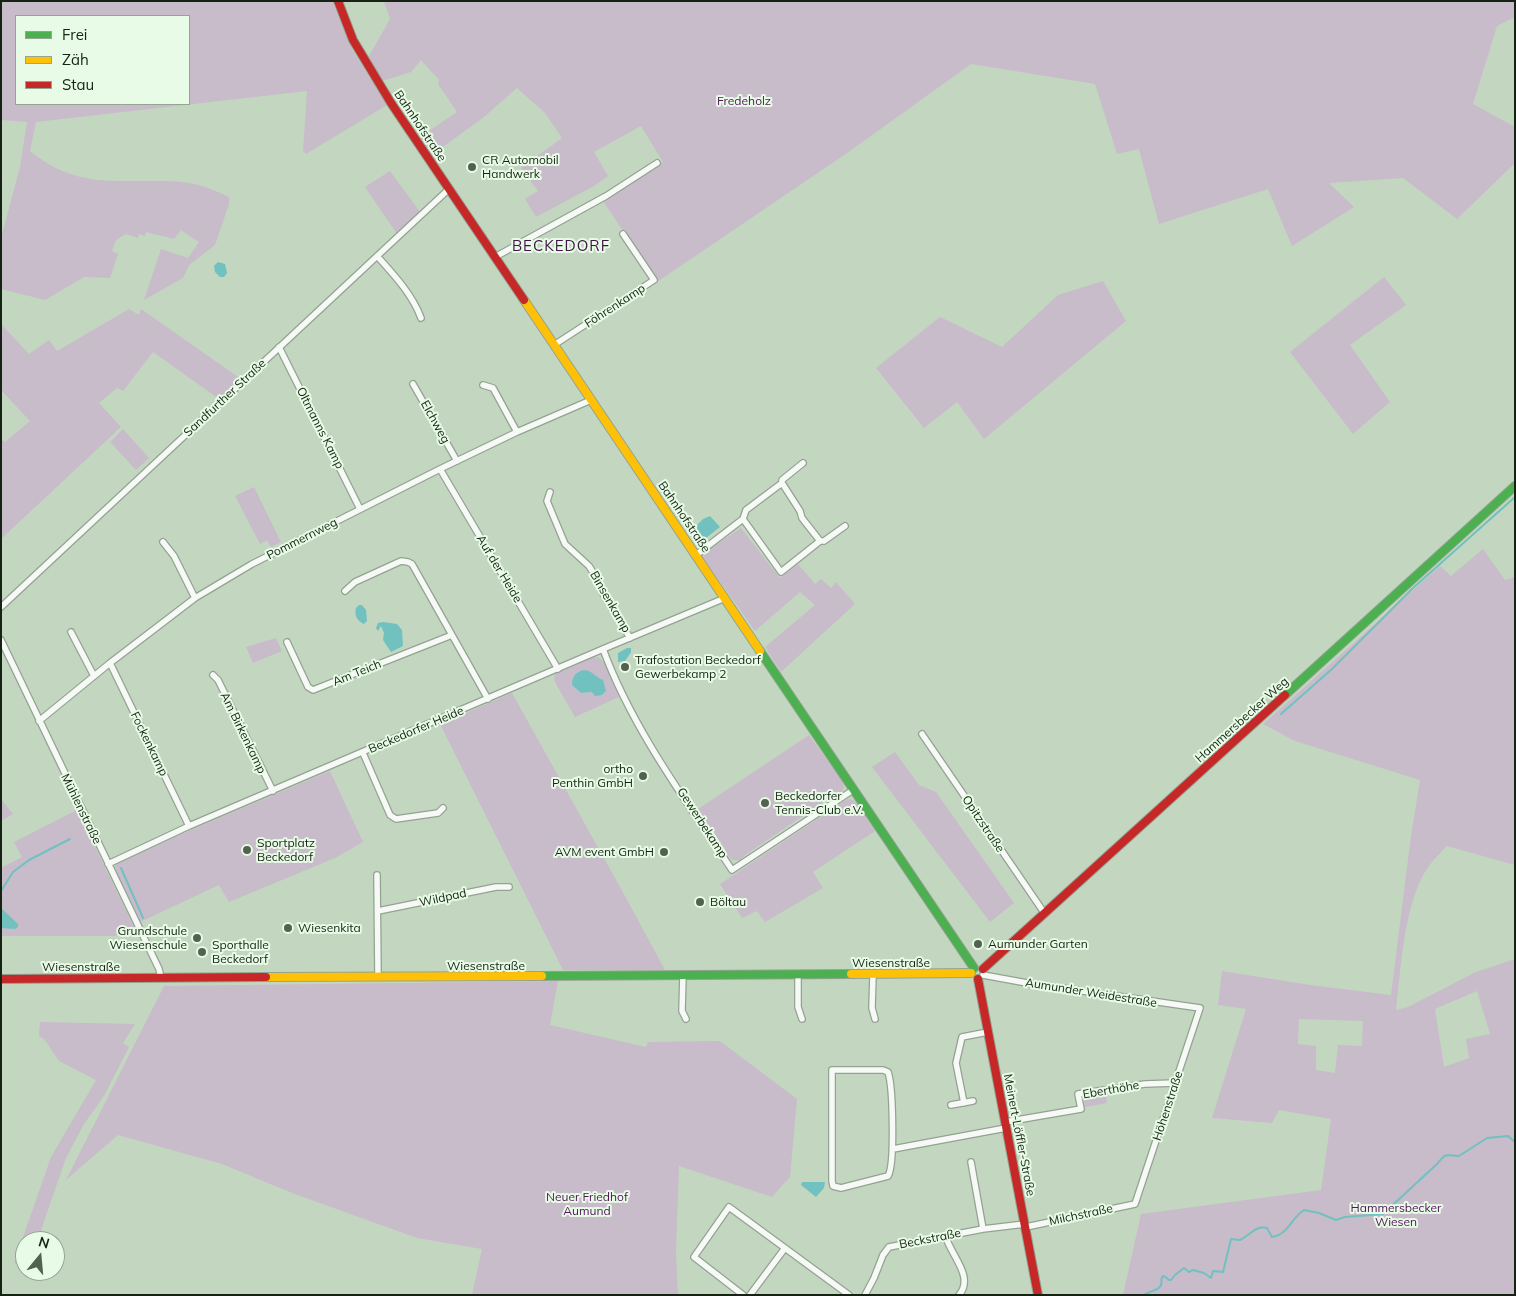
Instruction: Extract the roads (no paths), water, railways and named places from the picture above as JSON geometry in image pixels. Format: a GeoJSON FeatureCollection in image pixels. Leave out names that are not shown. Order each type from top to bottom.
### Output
{"type":"FeatureCollection","features":[{"type":"Feature","properties":{"kind":"street","name":"Bahnhofstraße"},"geometry":{"type":"LineString","coordinates":[[338,1],[353,40],[391,103],[725,598],[972,970]]}},
{"type":"Feature","properties":{"kind":"street"},"geometry":{"type":"LineString","coordinates":[[495,257],[592,204],[657,162]]}},
{"type":"Feature","properties":{"kind":"street","name":"Sandfurther Straße"},"geometry":{"type":"LineString","coordinates":[[1,607],[449,189]]}},
{"type":"Feature","properties":{"kind":"street","name":"Föhrenkamp"},"geometry":{"type":"LineString","coordinates":[[554,345],[654,280],[623,234]]}},
{"type":"Feature","properties":{"kind":"street"},"geometry":{"type":"LineString","coordinates":[[377,256],[406,289],[417,306],[421,318]]}},
{"type":"Feature","properties":{"kind":"street","name":"Oltmanns Kamp"},"geometry":{"type":"LineString","coordinates":[[279,347],[360,509]]}},
{"type":"Feature","properties":{"kind":"street","name":"Elchweg"},"geometry":{"type":"LineString","coordinates":[[413,384],[457,461]]}},
{"type":"Feature","properties":{"kind":"street"},"geometry":{"type":"LineString","coordinates":[[483,385],[493,388],[517,432]]}},
{"type":"Feature","properties":{"kind":"street","name":"Pommernweg"},"geometry":{"type":"LineString","coordinates":[[39,720],[195,598],[252,564],[440,469],[517,432],[591,400]]}},
{"type":"Feature","properties":{"kind":"street"},"geometry":{"type":"LineString","coordinates":[[696,555],[743,519],[746,510],[782,483],[782,480],[803,463]]}},
{"type":"Feature","properties":{"kind":"street","name":"Auf der Heide"},"geometry":{"type":"LineString","coordinates":[[440,469],[558,669]]}},
{"type":"Feature","properties":{"kind":"street"},"geometry":{"type":"LineString","coordinates":[[782,483],[800,511],[802,518],[820,541]]}},
{"type":"Feature","properties":{"kind":"street","name":"Hammersbecker Weg"},"geometry":{"type":"LineString","coordinates":[[982,974],[1044,914],[1515,486]]}},
{"type":"Feature","properties":{"kind":"street","name":"Binsenkamp"},"geometry":{"type":"LineString","coordinates":[[550,492],[547,501],[565,544],[589,566],[599,582],[602,592],[630,638]]}},
{"type":"Feature","properties":{"kind":"street"},"geometry":{"type":"LineString","coordinates":[[743,519],[781,572],[820,541],[824,541],[845,526]]}},
{"type":"Feature","properties":{"kind":"street"},"geometry":{"type":"LineString","coordinates":[[163,542],[174,556],[195,598]]}},
{"type":"Feature","properties":{"kind":"street"},"geometry":{"type":"LineString","coordinates":[[345,591],[355,582],[401,561],[412,564],[488,699]]}},
{"type":"Feature","properties":{"kind":"street","name":"Beckedorfer Heide"},"geometry":{"type":"LineString","coordinates":[[108,864],[189,826],[725,598]]}},
{"type":"Feature","properties":{"kind":"street"},"geometry":{"type":"LineString","coordinates":[[71,632],[94,676]]}},
{"type":"Feature","properties":{"kind":"street","name":"Am Teich"},"geometry":{"type":"LineString","coordinates":[[287,642],[308,687],[313,690],[452,635]]}},
{"type":"Feature","properties":{"kind":"street","name":"Mühlenstraße"},"geometry":{"type":"LineString","coordinates":[[1,640],[159,969],[161,978]]}},
{"type":"Feature","properties":{"kind":"street","name":"Gewerbekamp"},"geometry":{"type":"LineString","coordinates":[[604,649],[619,688],[657,756],[732,870],[853,790]]}},
{"type":"Feature","properties":{"kind":"street","name":"Fockenkamp"},"geometry":{"type":"LineString","coordinates":[[110,663],[189,826]]}},
{"type":"Feature","properties":{"kind":"street","name":"Am Birkenkamp"},"geometry":{"type":"LineString","coordinates":[[213,675],[218,680],[273,791]]}},
{"type":"Feature","properties":{"kind":"street","name":"Opitzstraße"},"geometry":{"type":"LineString","coordinates":[[922,734],[1044,914]]}},
{"type":"Feature","properties":{"kind":"street"},"geometry":{"type":"LineString","coordinates":[[363,753],[390,815],[396,819],[438,812],[443,808]]}},
{"type":"Feature","properties":{"kind":"street"},"geometry":{"type":"LineString","coordinates":[[377,875],[378,977]]}},
{"type":"Feature","properties":{"kind":"street","name":"Wildpad"},"geometry":{"type":"LineString","coordinates":[[378,911],[509,886]]}},
{"type":"Feature","properties":{"kind":"street"},"geometry":{"type":"LineString","coordinates":[[978,966],[982,974],[975,978],[972,970],[978,966]]}},
{"type":"Feature","properties":{"kind":"street","name":"Wiesenstraße"},"geometry":{"type":"LineString","coordinates":[[1,978],[873,975],[972,970]]}},
{"type":"Feature","properties":{"kind":"street"},"geometry":{"type":"LineString","coordinates":[[798,974],[798,1007],[802,1018]]}},
{"type":"Feature","properties":{"kind":"street","name":"Aumunder Weidestraße"},"geometry":{"type":"LineString","coordinates":[[982,974],[1027,983],[1200,1008]]}},
{"type":"Feature","properties":{"kind":"street","name":"Meinert-Löffler-Straße"},"geometry":{"type":"LineString","coordinates":[[982,974],[988,1032],[1038,1295]]}},
{"type":"Feature","properties":{"kind":"street"},"geometry":{"type":"LineString","coordinates":[[683,975],[682,1011],[686,1019]]}},
{"type":"Feature","properties":{"kind":"street"},"geometry":{"type":"LineString","coordinates":[[873,975],[872,1008],[875,1019]]}},
{"type":"Feature","properties":{"kind":"street","name":"Höhenstraße"},"geometry":{"type":"LineString","coordinates":[[1135,1204],[1200,1008]]}},
{"type":"Feature","properties":{"kind":"street"},"geometry":{"type":"LineString","coordinates":[[964,1103],[956,1063],[962,1037],[988,1032]]}},
{"type":"Feature","properties":{"kind":"street"},"geometry":{"type":"LineString","coordinates":[[832,1070],[883,1070],[888,1072],[893,1149],[891,1172],[888,1176],[841,1188],[834,1186],[831,1162],[832,1070]]}},
{"type":"Feature","properties":{"kind":"street","name":"Eberthöhe"},"geometry":{"type":"LineString","coordinates":[[1006,1125],[1080,1109],[1078,1094],[1145,1084],[1175,1083]]}},
{"type":"Feature","properties":{"kind":"street"},"geometry":{"type":"LineString","coordinates":[[951,1105],[973,1101]]}},
{"type":"Feature","properties":{"kind":"street"},"geometry":{"type":"LineString","coordinates":[[893,1149],[1006,1125]]}},
{"type":"Feature","properties":{"kind":"street"},"geometry":{"type":"LineString","coordinates":[[971,1162],[983,1229]]}},
{"type":"Feature","properties":{"kind":"street","name":"Milchstraße"},"geometry":{"type":"LineString","coordinates":[[1025,1225],[1135,1204]]}},
{"type":"Feature","properties":{"kind":"street"},"geometry":{"type":"LineString","coordinates":[[743,1295],[694,1257],[729,1206],[850,1295]]}},
{"type":"Feature","properties":{"kind":"street","name":"Beckstraße"},"geometry":{"type":"LineString","coordinates":[[865,1295],[883,1255],[889,1247],[983,1229],[1025,1225]]}},
{"type":"Feature","properties":{"kind":"street"},"geometry":{"type":"LineString","coordinates":[[946,1237],[949,1246],[961,1265],[963,1290],[959,1295]]}},
{"type":"Feature","properties":{"kind":"street"},"geometry":{"type":"LineString","coordinates":[[750,1295],[785,1248]]}},
{"type":"Feature","properties":{"kind":"water"},"geometry":{"type":"Polygon","coordinates":[[[218,262],[225,264],[227,273],[224,277],[220,277],[215,272],[214,266],[218,262]]]}},
{"type":"Feature","properties":{"kind":"water"},"geometry":{"type":"Polygon","coordinates":[[[710,516],[720,527],[706,538],[697,535],[697,525],[703,519],[710,516]]]}},
{"type":"Feature","properties":{"kind":"water"},"geometry":{"type":"Polygon","coordinates":[[[359,605],[362,605],[366,610],[367,621],[364,624],[356,615],[355,611],[359,605]]]}},
{"type":"Feature","properties":{"kind":"water"},"geometry":{"type":"Polygon","coordinates":[[[378,623],[397,624],[402,630],[403,646],[391,652],[383,640],[384,633],[381,626],[378,631],[376,628],[378,623]]]}},
{"type":"Feature","properties":{"kind":"water"},"geometry":{"type":"Polygon","coordinates":[[[631,648],[631,652],[625,661],[618,662],[618,653],[631,648]]]}},
{"type":"Feature","properties":{"kind":"water"},"geometry":{"type":"Polygon","coordinates":[[[584,670],[603,680],[606,691],[602,695],[595,696],[592,692],[581,693],[572,685],[575,675],[584,670]]]}},
{"type":"Feature","properties":{"kind":"water"},"geometry":{"type":"Polygon","coordinates":[[[1,908],[18,924],[18,927],[15,929],[1,928],[1,908]]]}},
{"type":"Feature","properties":{"kind":"water"},"geometry":{"type":"Polygon","coordinates":[[[802,1182],[825,1182],[824,1188],[816,1197],[801,1185],[802,1182]]]}},
{"type":"Feature","properties":{"kind":"waterway"},"geometry":{"type":"LineString","coordinates":[[1281,714],[1332,669],[1413,588],[1515,497]]}},
{"type":"Feature","properties":{"kind":"waterway"},"geometry":{"type":"LineString","coordinates":[[1,891],[13,872],[29,860],[70,839]]}},
{"type":"Feature","properties":{"kind":"waterway"},"geometry":{"type":"LineString","coordinates":[[121,868],[143,918]]}},
{"type":"Feature","properties":{"kind":"waterway"},"geometry":{"type":"LineString","coordinates":[[1144,1295],[1160,1287],[1162,1277],[1164,1276],[1171,1280],[1184,1268],[1189,1272],[1193,1270],[1204,1273],[1211,1278],[1213,1271],[1223,1272],[1231,1239],[1240,1240],[1256,1229],[1263,1227],[1267,1228],[1272,1237],[1278,1235],[1304,1210],[1319,1213],[1336,1220],[1345,1217],[1383,1214],[1445,1156],[1459,1156],[1487,1138],[1508,1136],[1515,1142]]}},
{"type":"Feature","properties":{"kind":"place","name":"CR Automobil Handwerk"},"geometry":{"type":"Point","coordinates":[472,167]}},
{"type":"Feature","properties":{"kind":"place","name":"Trafostation Beckedorf Gewerbekamp 2"},"geometry":{"type":"Point","coordinates":[625,667]}},
{"type":"Feature","properties":{"kind":"place","name":"ortho Penthin GmbH"},"geometry":{"type":"Point","coordinates":[643,776]}},
{"type":"Feature","properties":{"kind":"place","name":"Beckedorfer Tennis-Club e.V."},"geometry":{"type":"Point","coordinates":[765,803]}},
{"type":"Feature","properties":{"kind":"place","name":"Sportplatz Beckedorf"},"geometry":{"type":"Point","coordinates":[247,850]}},
{"type":"Feature","properties":{"kind":"place","name":"AVM event GmbH"},"geometry":{"type":"Point","coordinates":[664,852]}},
{"type":"Feature","properties":{"kind":"place","name":"Böltau"},"geometry":{"type":"Point","coordinates":[700,902]}},
{"type":"Feature","properties":{"kind":"place","name":"Wiesenkita"},"geometry":{"type":"Point","coordinates":[288,928]}},
{"type":"Feature","properties":{"kind":"place","name":"Grundschule Wiesenschule"},"geometry":{"type":"Point","coordinates":[197,938]}},
{"type":"Feature","properties":{"kind":"place","name":"Aumunder Garten"},"geometry":{"type":"Point","coordinates":[978,944]}},
{"type":"Feature","properties":{"kind":"place","name":"Sporthalle Beckedorf"},"geometry":{"type":"Point","coordinates":[202,952]}},
{"type":"Feature","properties":{"kind":"district","name":"BECKEDORF"},"geometry":{"type":"Point","coordinates":[561,246]}},
{"type":"Feature","properties":{"kind":"park label","name":"Fredeholz"},"geometry":{"type":"Point","coordinates":[744,101]}},
{"type":"Feature","properties":{"kind":"park label","name":"Neuer Friedhof Aumund"},"geometry":{"type":"Point","coordinates":[587,1204]}},
{"type":"Feature","properties":{"kind":"park label","name":"Hammersbecker Wiesen"},"geometry":{"type":"Point","coordinates":[1396,1215]}}]}
